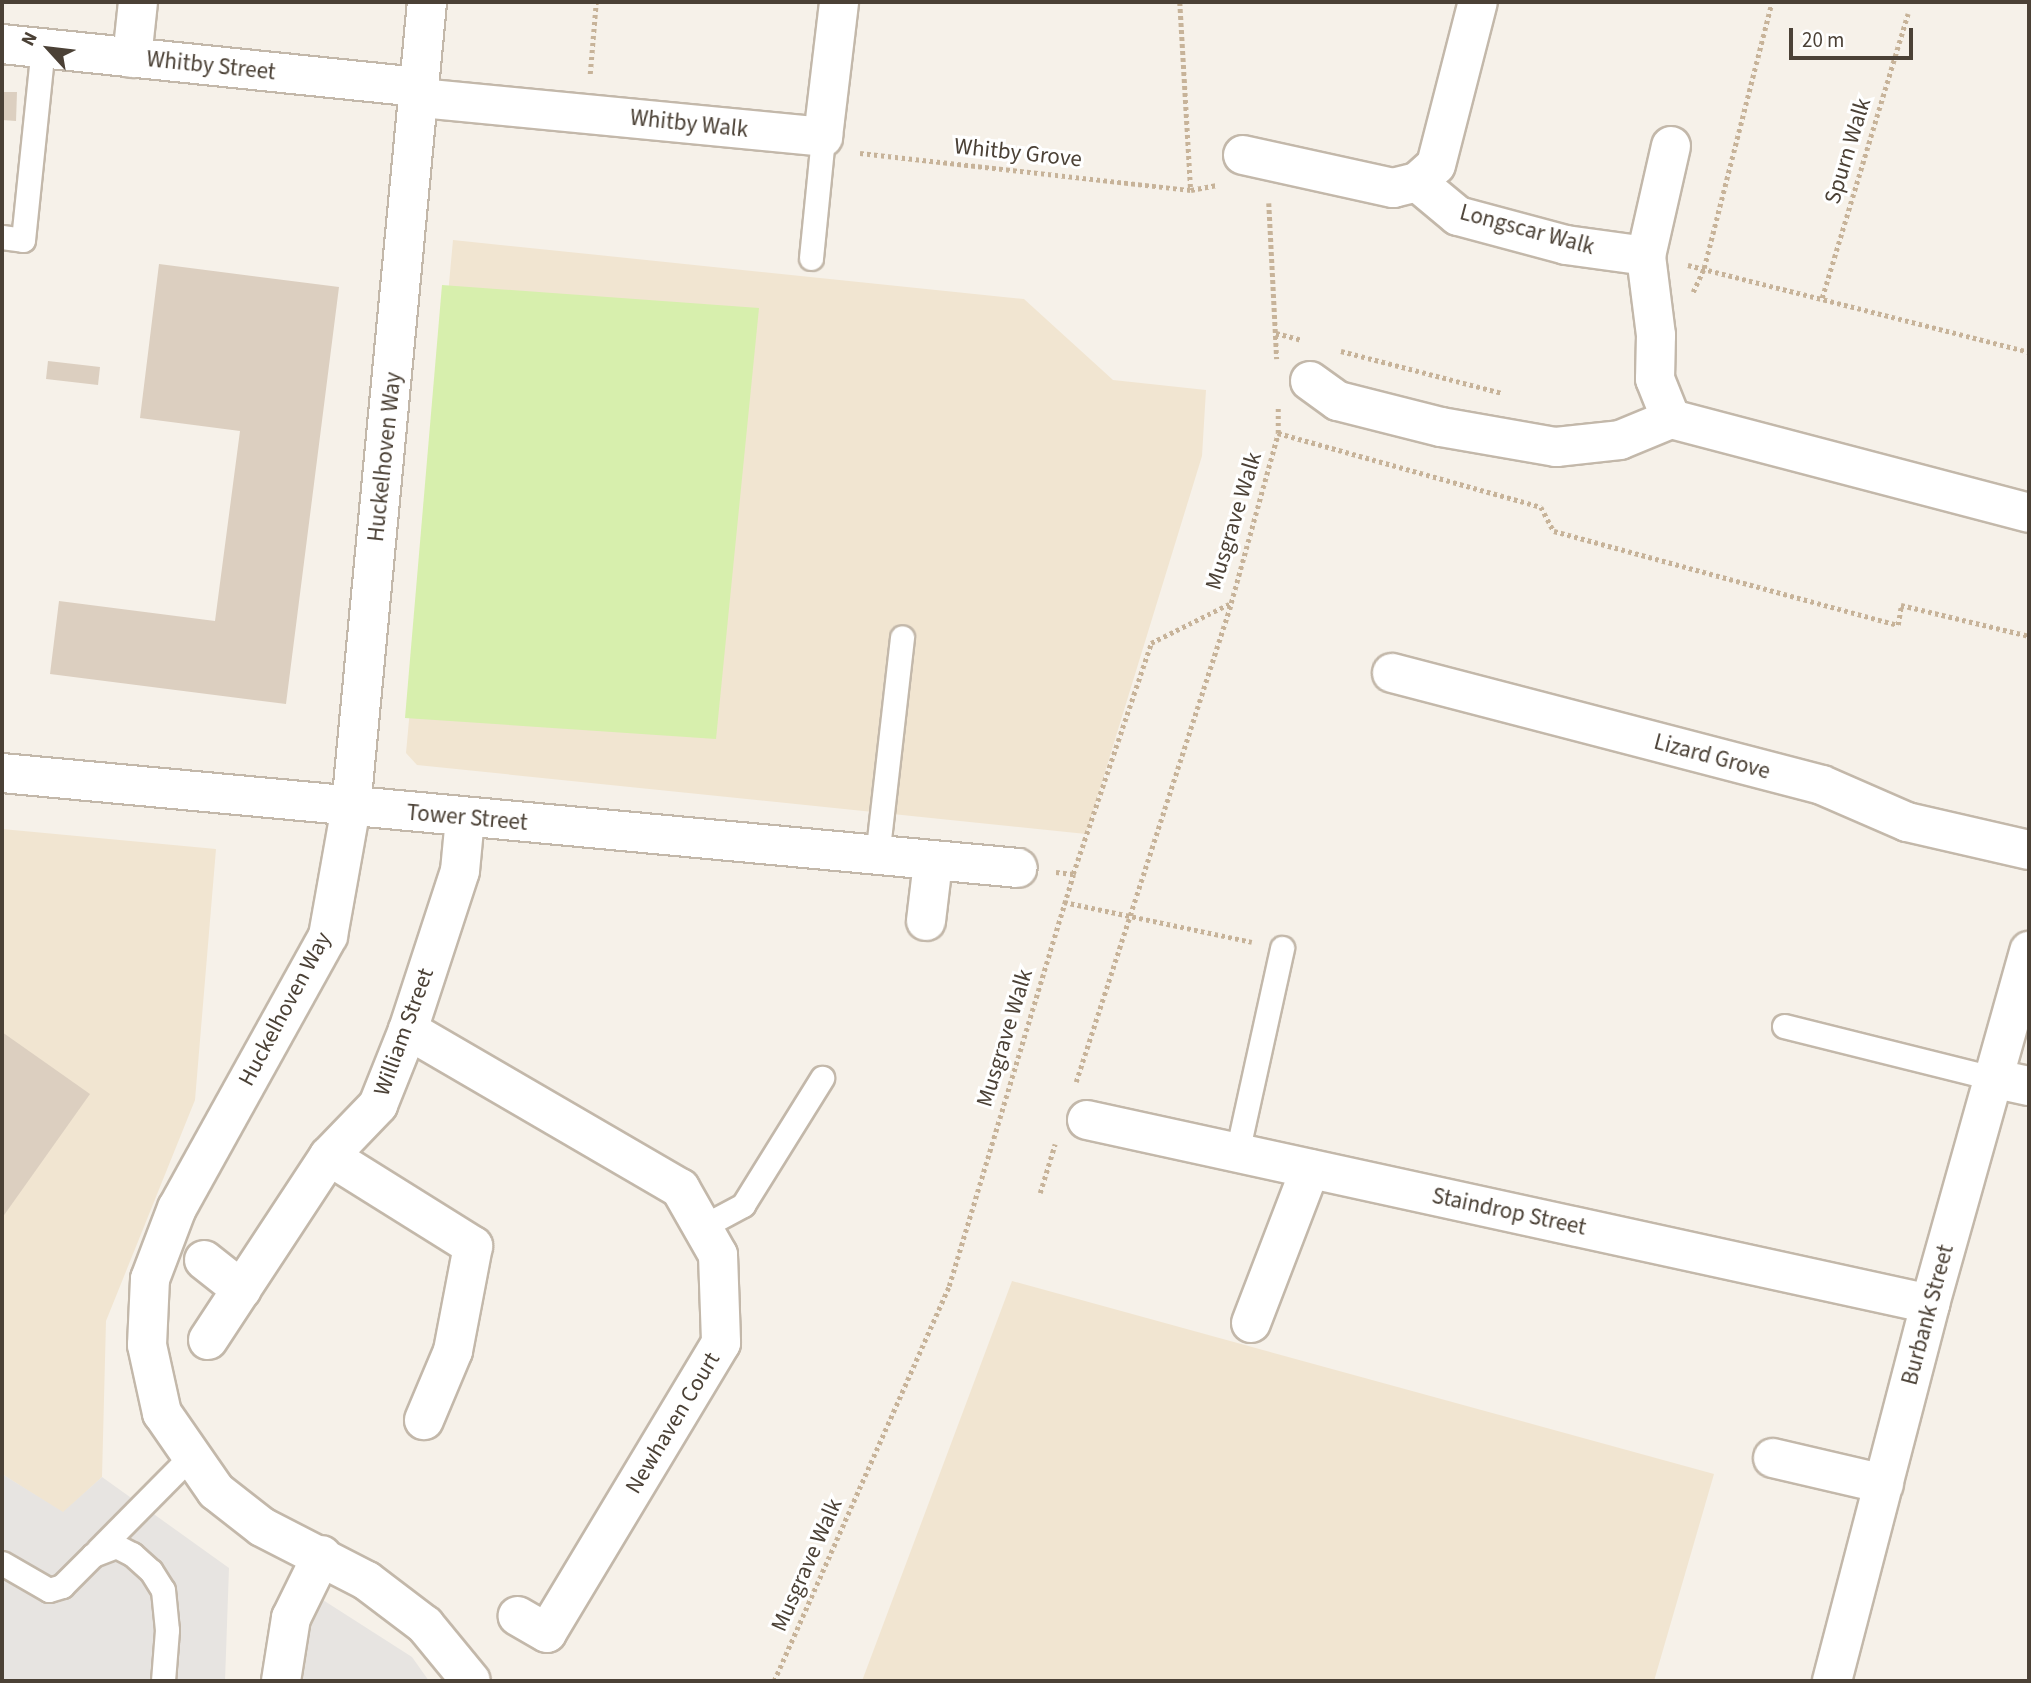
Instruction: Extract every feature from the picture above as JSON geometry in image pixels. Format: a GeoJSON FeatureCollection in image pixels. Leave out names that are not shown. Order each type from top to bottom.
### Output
{"type":"FeatureCollection","features":[{"type":"Feature","properties":{"kind":"street"},"geometry":{"type":"LineString","coordinates":[[132,58],[138,2]]}},
{"type":"Feature","properties":{"kind":"street","name":"Huckelhoven Way"},"geometry":{"type":"LineString","coordinates":[[427,2],[351,807],[328,936],[177,1208],[149,1279],[147,1345],[160,1402],[189,1458],[216,1491],[262,1527],[322,1555],[425,1625],[471,1681]]}},
{"type":"Feature","properties":{"kind":"street"},"geometry":{"type":"LineString","coordinates":[[839,2],[839,144]]}},
{"type":"Feature","properties":{"kind":"street"},"geometry":{"type":"LineString","coordinates":[[1256,158],[1393,188],[1417,182],[1436,165],[1478,2]]}},
{"type":"Feature","properties":{"kind":"street","name":"Whitby Street"},"geometry":{"type":"LineString","coordinates":[[2,44],[420,93]]}},
{"type":"Feature","properties":{"kind":"street","name":"Whitby Walk"},"geometry":{"type":"LineString","coordinates":[[420,93],[839,144]]}},
{"type":"Feature","properties":{"kind":"street"},"geometry":{"type":"LineString","coordinates":[[1671,146],[1646,256],[1656,335],[1655,379],[1671,419]]}},
{"type":"Feature","properties":{"kind":"street","name":"Longscar Walk"},"geometry":{"type":"LineString","coordinates":[[1417,182],[1458,216],[1566,245],[1646,256]]}},
{"type":"Feature","properties":{"kind":"street"},"geometry":{"type":"LineString","coordinates":[[1310,381],[1338,401],[1441,426],[1556,447],[1620,440],[1671,419],[2029,513]]}},
{"type":"Feature","properties":{"kind":"street","name":"Lizard Grove"},"geometry":{"type":"LineString","coordinates":[[1392,673],[1822,785],[1907,822],[2029,850]]}},
{"type":"Feature","properties":{"kind":"street","name":"Tower Street"},"geometry":{"type":"LineString","coordinates":[[2,773],[1018,868]]}},
{"type":"Feature","properties":{"kind":"street","name":"William Street"},"geometry":{"type":"LineString","coordinates":[[208,1340],[329,1156],[378,1105],[408,1030],[460,871],[465,818]]}},
{"type":"Feature","properties":{"kind":"street"},"geometry":{"type":"LineString","coordinates":[[926,921],[933,862]]}},
{"type":"Feature","properties":{"kind":"street","name":"Burbank Street"},"geometry":{"type":"LineString","coordinates":[[1832,1681],[1930,1304],[2012,1082],[2029,951]]}},
{"type":"Feature","properties":{"kind":"street","name":"Newhaven Court"},"geometry":{"type":"LineString","coordinates":[[408,1030],[680,1188],[718,1255],[721,1343],[547,1633],[518,1616]]}},
{"type":"Feature","properties":{"kind":"street","name":"Staindrop Street"},"geometry":{"type":"LineString","coordinates":[[1080,1106],[1237,1153],[1930,1304]]}},
{"type":"Feature","properties":{"kind":"street"},"geometry":{"type":"LineString","coordinates":[[329,1156],[473,1246],[453,1351],[424,1420]]}},
{"type":"Feature","properties":{"kind":"street"},"geometry":{"type":"LineString","coordinates":[[1251,1323],[1310,1168]]}},
{"type":"Feature","properties":{"kind":"street"},"geometry":{"type":"LineString","coordinates":[[204,1260],[242,1290]]}},
{"type":"Feature","properties":{"kind":"street"},"geometry":{"type":"LineString","coordinates":[[1773,1458],[1884,1484]]}},
{"type":"Feature","properties":{"kind":"street"},"geometry":{"type":"LineString","coordinates":[[289,1677],[291,1618],[322,1555]]}},
{"type":"Feature","properties":{"kind":"lane"},"geometry":{"type":"LineString","coordinates":[[2,237],[23,240],[43,48]]}},
{"type":"Feature","properties":{"kind":"lane"},"geometry":{"type":"LineString","coordinates":[[811,258],[839,144]]}},
{"type":"Feature","properties":{"kind":"lane"},"geometry":{"type":"LineString","coordinates":[[877,856],[902,637]]}},
{"type":"Feature","properties":{"kind":"lane"},"geometry":{"type":"LineString","coordinates":[[1237,1153],[1282,948]]}},
{"type":"Feature","properties":{"kind":"lane"},"geometry":{"type":"LineString","coordinates":[[1784,1026],[2012,1082]]}},
{"type":"Feature","properties":{"kind":"lane"},"geometry":{"type":"LineString","coordinates":[[702,1227],[743,1205],[822,1078]]}},
{"type":"Feature","properties":{"kind":"lane"},"geometry":{"type":"LineString","coordinates":[[2,1563],[49,1590],[62,1586],[189,1458]]}},
{"type":"Feature","properties":{"kind":"lane"},"geometry":{"type":"LineString","coordinates":[[93,1555],[116,1546],[132,1554],[151,1571],[163,1590],[167,1630],[163,1681]]}},
{"type":"Feature","properties":{"kind":"path"},"geometry":{"type":"LineString","coordinates":[[590,82],[596,2]]}},
{"type":"Feature","properties":{"kind":"path","name":"Whitby Grove"},"geometry":{"type":"LineString","coordinates":[[839,144],[1191,190],[1181,2]]}},
{"type":"Feature","properties":{"kind":"path","name":"Spurn Walk"},"geometry":{"type":"LineString","coordinates":[[1822,298],[1908,14]]}},
{"type":"Feature","properties":{"kind":"path"},"geometry":{"type":"LineString","coordinates":[[1256,158],[1276,333]]}},
{"type":"Feature","properties":{"kind":"path"},"geometry":{"type":"LineString","coordinates":[[1646,256],[2029,352]]}},
{"type":"Feature","properties":{"kind":"path","name":"Musgrave Walk"},"geometry":{"type":"LineString","coordinates":[[774,1681],[949,1286],[1064,902],[1151,643],[1231,603],[1278,433],[1541,507],[1554,531],[1898,625],[1901,605],[2029,636]]}},
{"type":"Feature","properties":{"kind":"path"},"geometry":{"type":"LineString","coordinates":[[1080,1106],[1131,916],[1231,603]]}},
{"type":"Feature","properties":{"kind":"path"},"geometry":{"type":"LineString","coordinates":[[1064,902],[1282,948]]}},
{"type":"Feature","properties":{"kind":"path"},"geometry":{"type":"LineString","coordinates":[[1040,1193],[1056,1142]]}},
{"type":"Feature","properties":{"kind":"shaded area"},"geometry":{"type":"Polygon","coordinates":[[[453,240],[1024,299],[1113,380],[1206,390],[1202,456],[1086,834],[417,765],[406,753],[453,240]]]}},
{"type":"Feature","properties":{"kind":"shaded area"},"geometry":{"type":"Polygon","coordinates":[[[2,829],[216,849],[195,1100],[106,1321],[102,1477],[63,1513],[2,1474],[2,829]]]}},
{"type":"Feature","properties":{"kind":"shaded area"},"geometry":{"type":"Polygon","coordinates":[[[1012,1281],[1714,1474],[1654,1681],[862,1681],[1012,1281]]]}},
{"type":"Feature","properties":{"kind":"shaded area"},"geometry":{"type":"Polygon","coordinates":[[[2,1474],[63,1512],[102,1477],[229,1568],[225,1681],[2,1681],[2,1474]]]}},
{"type":"Feature","properties":{"kind":"shaded area"},"geometry":{"type":"Polygon","coordinates":[[[312,1593],[412,1657],[429,1681],[300,1681],[312,1593]]]}},
{"type":"Feature","properties":{"kind":"green space"},"geometry":{"type":"Polygon","coordinates":[[[442,285],[759,308],[716,739],[405,718],[442,285]]]}},
{"type":"Feature","properties":{"kind":"building"},"geometry":{"type":"Polygon","coordinates":[[[2,92],[17,92],[16,121],[2,120],[2,92]]]}},
{"type":"Feature","properties":{"kind":"building"},"geometry":{"type":"Polygon","coordinates":[[[159,264],[339,287],[286,704],[50,674],[59,601],[215,621],[240,431],[140,418],[159,264]]]}},
{"type":"Feature","properties":{"kind":"building"},"geometry":{"type":"Polygon","coordinates":[[[48,361],[100,367],[98,385],[46,379],[48,361]]]}},
{"type":"Feature","properties":{"kind":"building"},"geometry":{"type":"Polygon","coordinates":[[[2,1032],[90,1094],[2,1218],[2,1032]]]}}]}
